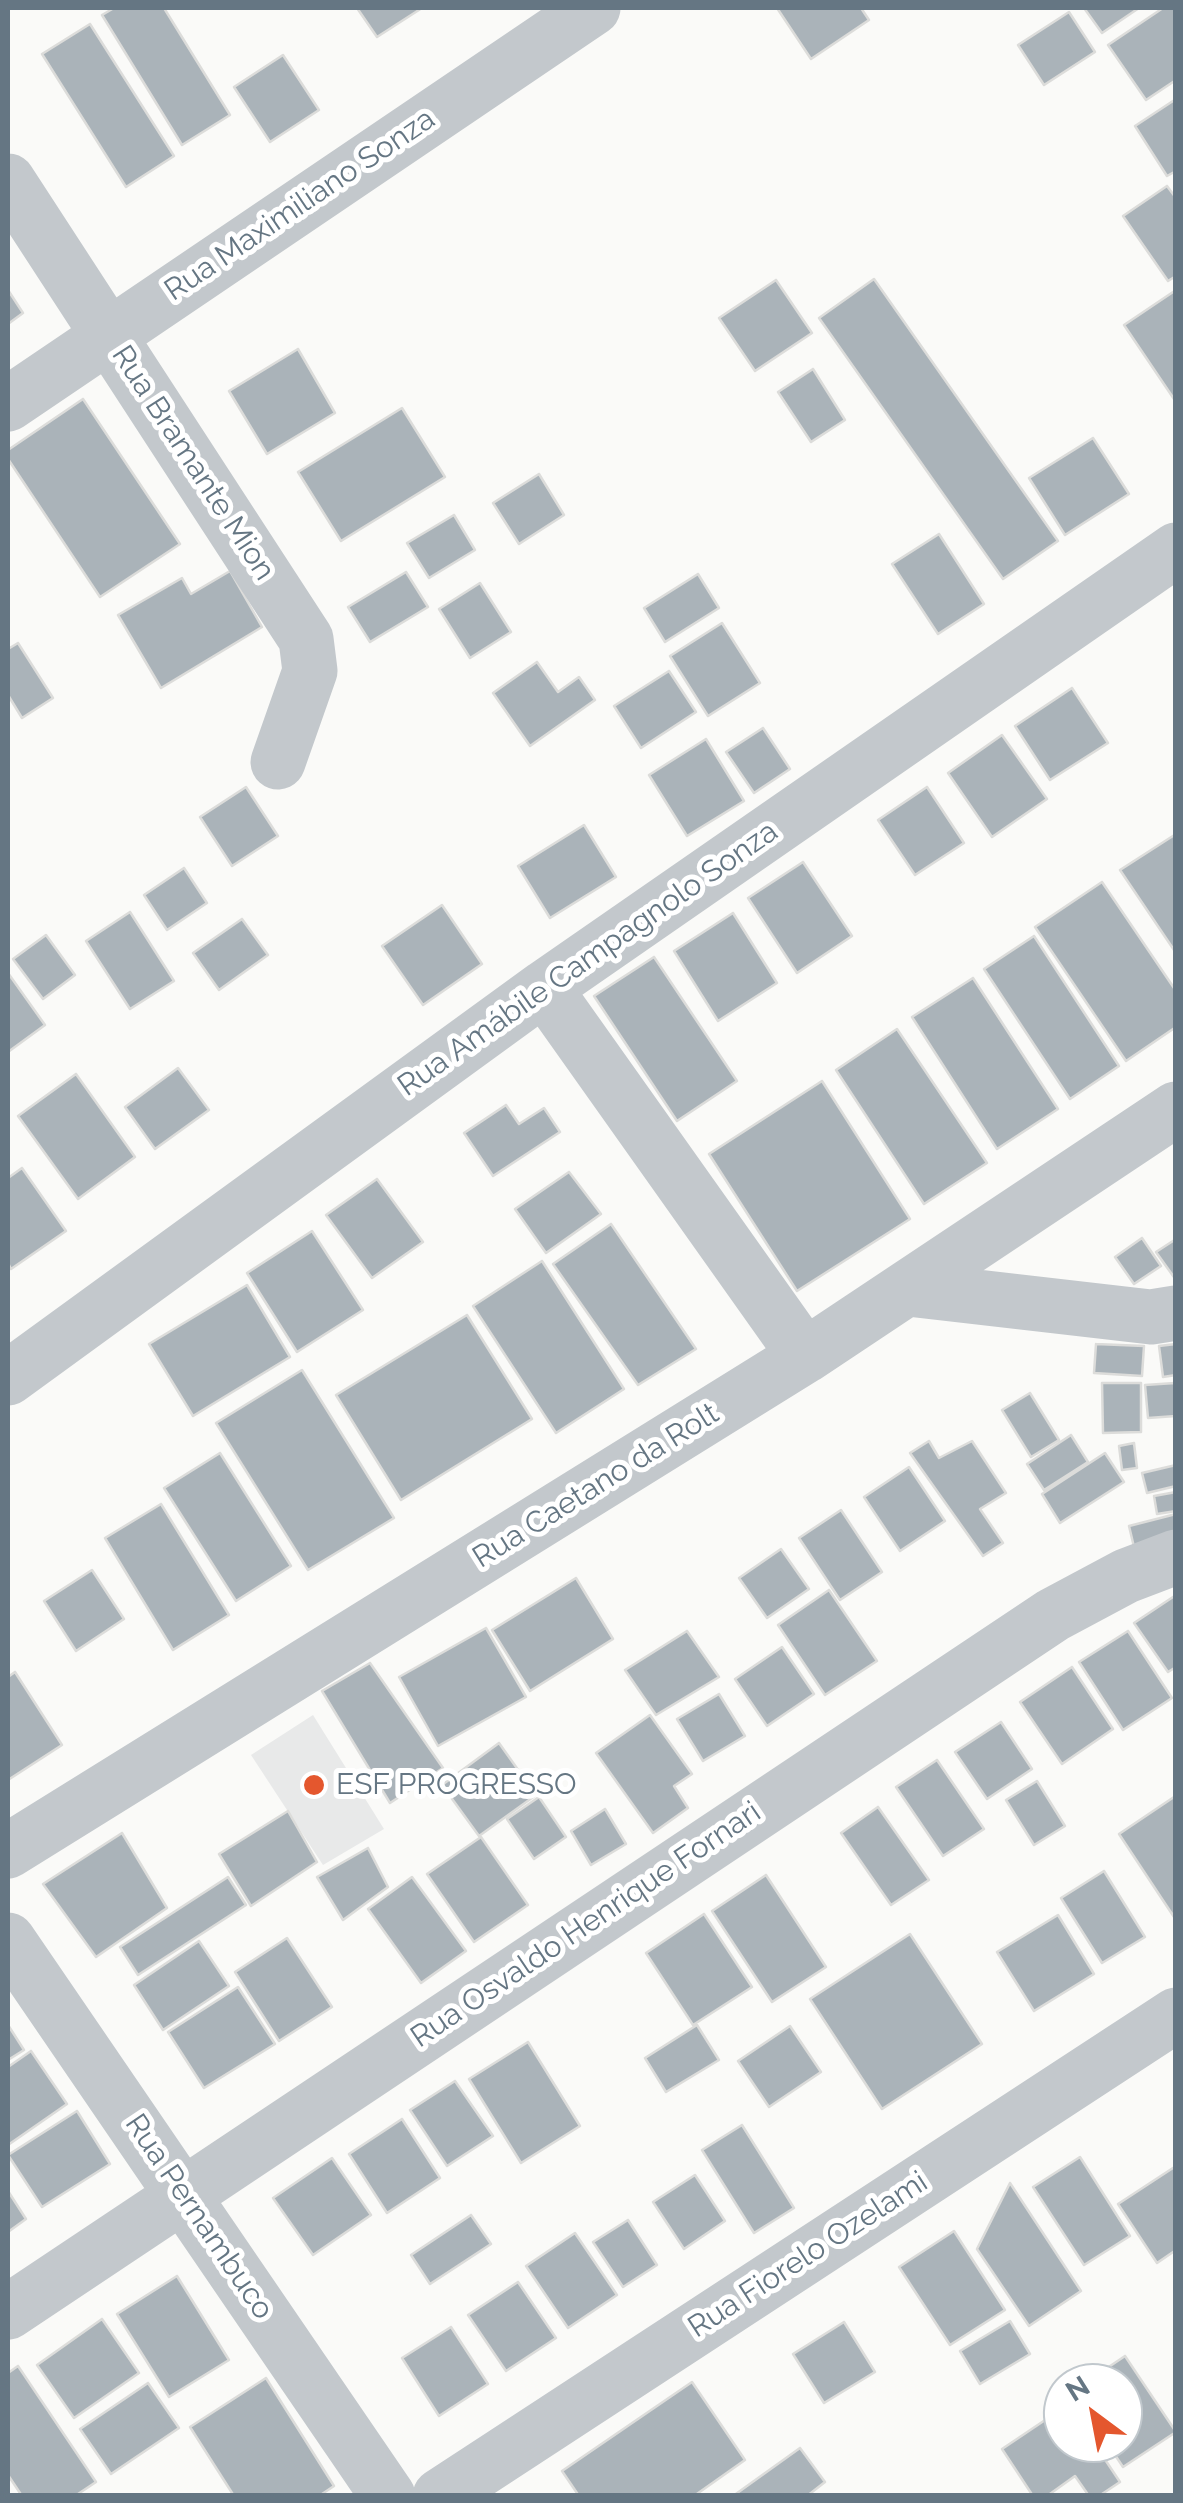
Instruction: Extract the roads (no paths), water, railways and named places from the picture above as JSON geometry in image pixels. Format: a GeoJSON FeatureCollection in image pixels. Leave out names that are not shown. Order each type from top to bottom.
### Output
{"type":"FeatureCollection","features":[{"type":"Feature","properties":{"kind":"street","name":"Rua Maximiliano Sonza"},"geometry":{"type":"LineString","coordinates":[[8,404],[593,8]]}},
{"type":"Feature","properties":{"kind":"street","name":"Rua Bramante Mion"},"geometry":{"type":"LineString","coordinates":[[8,181],[306,639],[310,670],[278,762]]}},
{"type":"Feature","properties":{"kind":"street","name":"Rua Amábile Campagnolo Sonza"},"geometry":{"type":"LineString","coordinates":[[8,1378],[544,988],[1176,550]]}},
{"type":"Feature","properties":{"kind":"street"},"geometry":{"type":"LineString","coordinates":[[544,988],[805,1356]]}},
{"type":"Feature","properties":{"kind":"street","name":"Rua Caetano da Rolt"},"geometry":{"type":"LineString","coordinates":[[8,1851],[805,1356],[1176,1108]]}},
{"type":"Feature","properties":{"kind":"street"},"geometry":{"type":"LineString","coordinates":[[908,1289],[1152,1317],[1176,1312]]}},
{"type":"Feature","properties":{"kind":"street","name":"Rua Osvaldo Henrique Fornari"},"geometry":{"type":"LineString","coordinates":[[8,2312],[1053,1615],[1126,1576],[1176,1557]]}},
{"type":"Feature","properties":{"kind":"street","name":"Rua Pernambuco"},"geometry":{"type":"LineString","coordinates":[[8,1940],[388,2496]]}},
{"type":"Feature","properties":{"kind":"street","name":"Rua Fiorelo Ozelami"},"geometry":{"type":"LineString","coordinates":[[440,2496],[1176,2015]]}},
{"type":"Feature","properties":{"kind":"place","name":"ESF PROGRESSO"},"geometry":{"type":"Point","coordinates":[314,1785]}}]}
